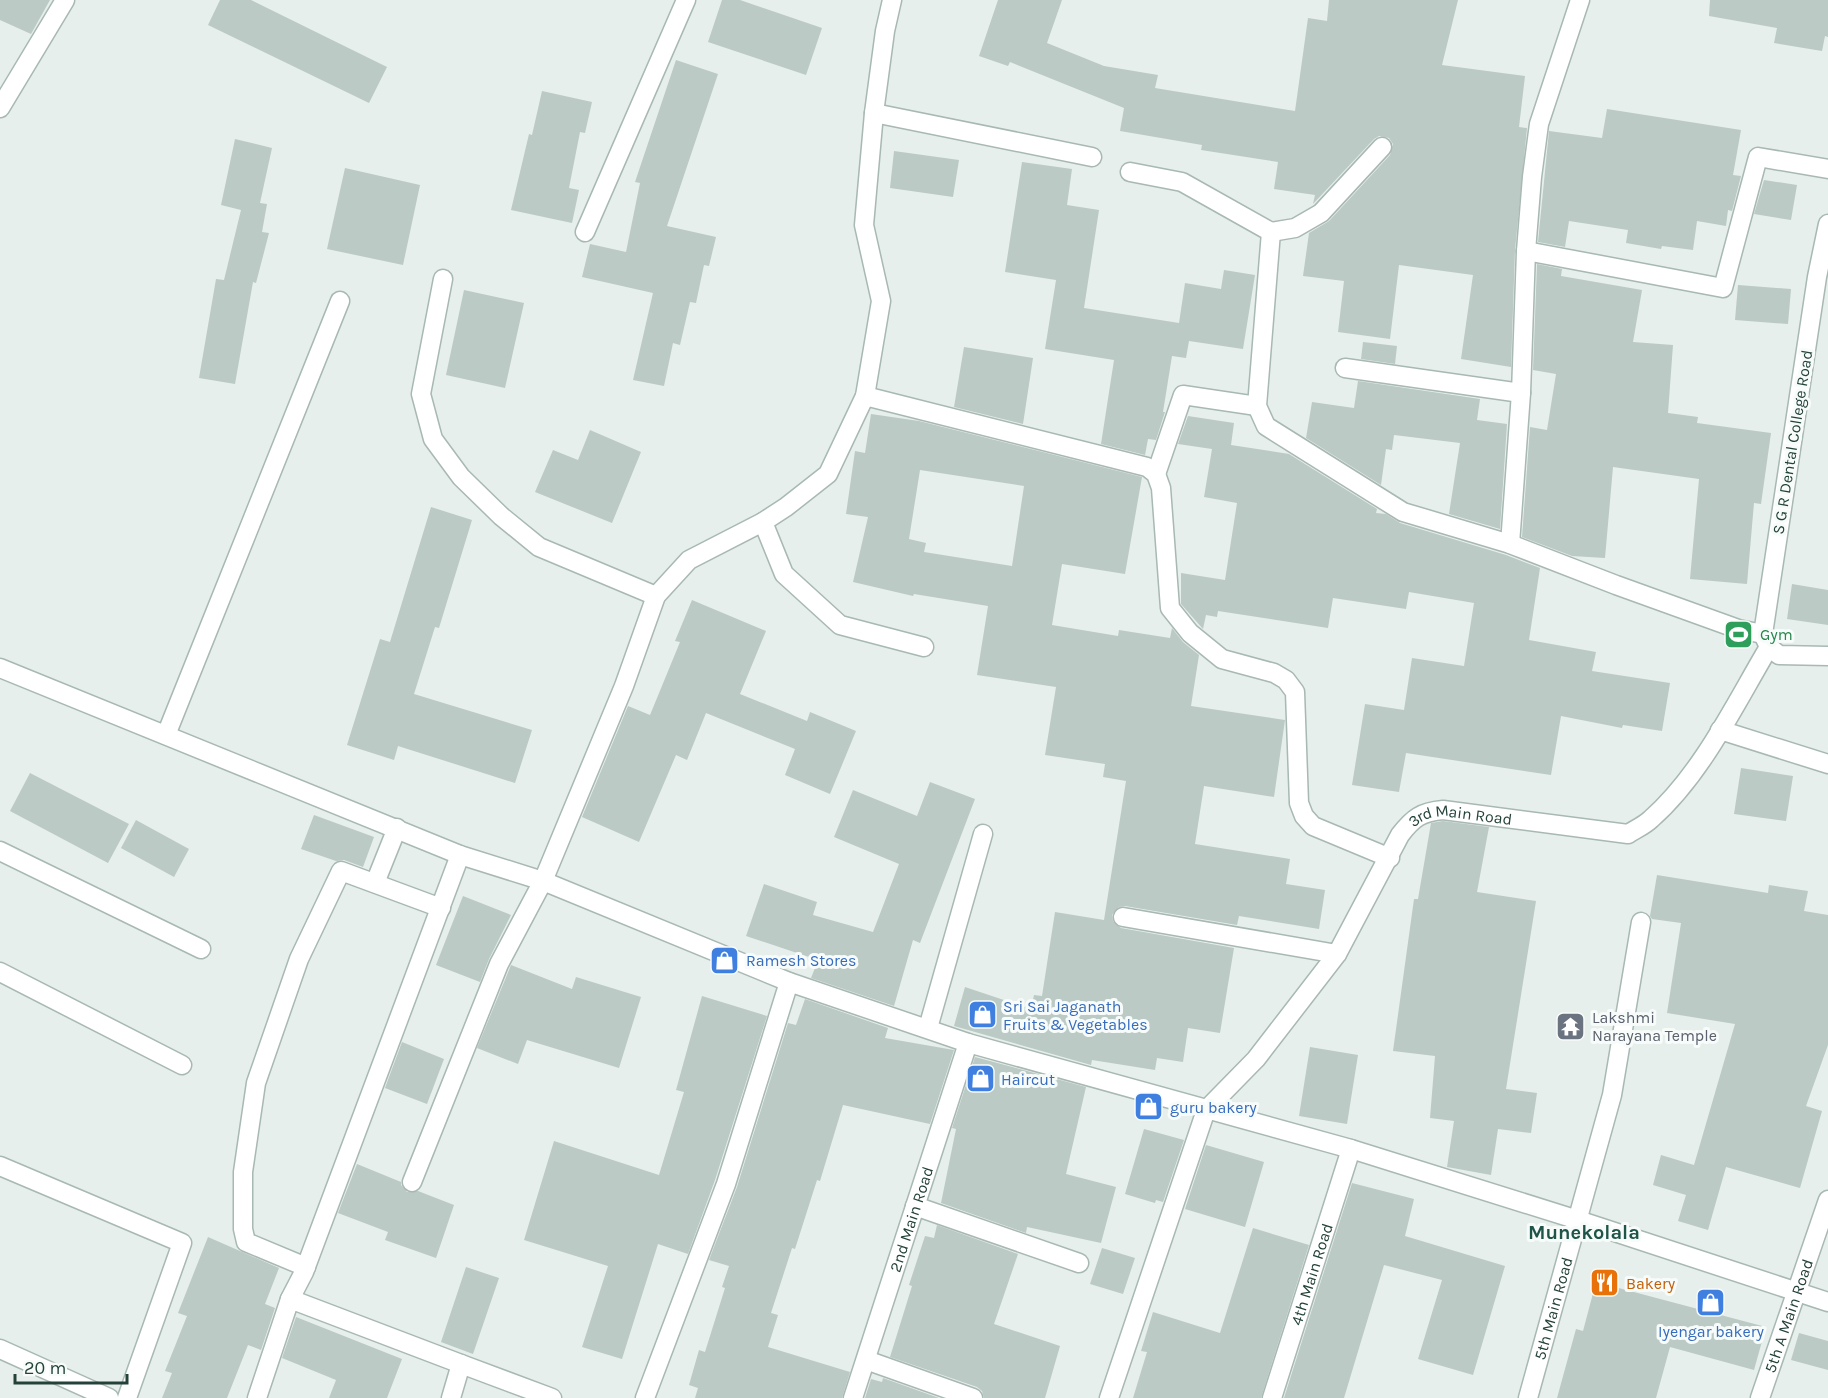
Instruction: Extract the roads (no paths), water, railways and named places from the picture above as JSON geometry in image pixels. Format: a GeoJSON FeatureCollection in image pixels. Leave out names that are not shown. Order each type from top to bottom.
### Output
{"type":"FeatureCollection","features":[{"type":"Feature","properties":{"kind":"street"},"geometry":{"type":"LineString","coordinates":[[0,108],[65,0]]}},
{"type":"Feature","properties":{"kind":"street"},"geometry":{"type":"LineString","coordinates":[[585,232],[686,0]]}},
{"type":"Feature","properties":{"kind":"street"},"geometry":{"type":"LineString","coordinates":[[412,1182],[499,964],[543,881],[624,686],[656,596],[689,560],[763,522],[828,474],[865,396],[881,301],[864,225],[874,113],[885,31],[892,0]]}},
{"type":"Feature","properties":{"kind":"street"},"geometry":{"type":"LineString","coordinates":[[1510,544],[1521,393],[1526,251],[1539,124],[1580,0]]}},
{"type":"Feature","properties":{"kind":"street"},"geometry":{"type":"LineString","coordinates":[[874,113],[1092,157]]}},
{"type":"Feature","properties":{"kind":"street"},"geometry":{"type":"LineString","coordinates":[[1130,172],[1182,182],[1271,232],[1295,228],[1321,213],[1382,147]]}},
{"type":"Feature","properties":{"kind":"street"},"geometry":{"type":"LineString","coordinates":[[1526,251],[1723,288],[1758,157],[1828,169]]}},
{"type":"Feature","properties":{"kind":"street","name":"S G R Dental College Road"},"geometry":{"type":"LineString","coordinates":[[1770,645],[1828,224]]}},
{"type":"Feature","properties":{"kind":"street"},"geometry":{"type":"LineString","coordinates":[[1271,232],[1257,406],[1266,426],[1403,512],[1510,544],[1627,590],[1738,629],[1770,645],[1828,656]]}},
{"type":"Feature","properties":{"kind":"street"},"geometry":{"type":"LineString","coordinates":[[443,279],[421,394],[433,439],[461,477],[501,516],[539,547],[656,596]]}},
{"type":"Feature","properties":{"kind":"street"},"geometry":{"type":"LineString","coordinates":[[166,735],[340,301]]}},
{"type":"Feature","properties":{"kind":"street"},"geometry":{"type":"LineString","coordinates":[[1345,368],[1521,393]]}},
{"type":"Feature","properties":{"kind":"street"},"geometry":{"type":"LineString","coordinates":[[1156,474],[1183,395],[1257,406]]}},
{"type":"Feature","properties":{"kind":"street"},"geometry":{"type":"LineString","coordinates":[[865,396],[1147,467],[1156,474],[1161,488],[1170,608],[1190,633],[1221,659],[1274,673],[1286,680],[1295,692],[1299,803],[1304,816],[1313,826],[1390,858]]}},
{"type":"Feature","properties":{"kind":"street"},"geometry":{"type":"LineString","coordinates":[[763,522],[784,574],[840,625],[924,646]]}},
{"type":"Feature","properties":{"kind":"street","name":"3rd Main Road"},"geometry":{"type":"LineString","coordinates":[[1206,1110],[1256,1059],[1336,954],[1390,858],[1400,835],[1411,821],[1427,812],[1443,810],[1628,834],[1651,820],[1685,783],[1720,730],[1770,645]]}},
{"type":"Feature","properties":{"kind":"street"},"geometry":{"type":"LineString","coordinates":[[0,668],[460,855],[543,881],[789,982],[969,1043],[1351,1149],[1828,1302]]}},
{"type":"Feature","properties":{"kind":"street"},"geometry":{"type":"LineString","coordinates":[[1720,730],[1828,764]]}},
{"type":"Feature","properties":{"kind":"street"},"geometry":{"type":"LineString","coordinates":[[375,883],[397,828]]}},
{"type":"Feature","properties":{"kind":"street"},"geometry":{"type":"LineString","coordinates":[[928,1028],[983,834]]}},
{"type":"Feature","properties":{"kind":"street"},"geometry":{"type":"LineString","coordinates":[[0,851],[201,949]]}},
{"type":"Feature","properties":{"kind":"street"},"geometry":{"type":"LineString","coordinates":[[257,1398],[290,1299],[306,1267],[460,855]]}},
{"type":"Feature","properties":{"kind":"street"},"geometry":{"type":"LineString","coordinates":[[306,1267],[246,1242],[243,1229],[243,1172],[256,1083],[299,959],[341,871],[441,908]]}},
{"type":"Feature","properties":{"kind":"street"},"geometry":{"type":"LineString","coordinates":[[1122,917],[1336,954]]}},
{"type":"Feature","properties":{"kind":"street","name":"5th Main Road"},"geometry":{"type":"LineString","coordinates":[[1528,1398],[1612,1095],[1641,922]]}},
{"type":"Feature","properties":{"kind":"street"},"geometry":{"type":"LineString","coordinates":[[0,972],[182,1065]]}},
{"type":"Feature","properties":{"kind":"street"},"geometry":{"type":"LineString","coordinates":[[645,1398],[726,1184],[789,982]]}},
{"type":"Feature","properties":{"kind":"street","name":"2nd Main Road"},"geometry":{"type":"LineString","coordinates":[[853,1398],[969,1043]]}},
{"type":"Feature","properties":{"kind":"street"},"geometry":{"type":"LineString","coordinates":[[1109,1398],[1206,1110]]}},
{"type":"Feature","properties":{"kind":"street","name":"4th Main Road"},"geometry":{"type":"LineString","coordinates":[[1272,1398],[1351,1149]]}},
{"type":"Feature","properties":{"kind":"street"},"geometry":{"type":"LineString","coordinates":[[0,1166],[182,1243],[127,1398]]}},
{"type":"Feature","properties":{"kind":"street","name":"5th A Main Road"},"geometry":{"type":"LineString","coordinates":[[1760,1398],[1828,1200]]}},
{"type":"Feature","properties":{"kind":"street"},"geometry":{"type":"LineString","coordinates":[[915,1206],[1079,1263]]}},
{"type":"Feature","properties":{"kind":"street"},"geometry":{"type":"LineString","coordinates":[[290,1299],[552,1398]]}},
{"type":"Feature","properties":{"kind":"street"},"geometry":{"type":"LineString","coordinates":[[0,1348],[109,1398]]}},
{"type":"Feature","properties":{"kind":"street"},"geometry":{"type":"LineString","coordinates":[[866,1360],[973,1398]]}},
{"type":"Feature","properties":{"kind":"street"},"geometry":{"type":"LineString","coordinates":[[451,1398],[461,1364]]}},
{"type":"Feature","properties":{"kind":"place","name":"Gym"},"geometry":{"type":"Point","coordinates":[1739,634]}},
{"type":"Feature","properties":{"kind":"place","name":"Ramesh Stores"},"geometry":{"type":"Point","coordinates":[725,960]}},
{"type":"Feature","properties":{"kind":"place","name":"Sri Sai Jaganath Fruits & Vegetables"},"geometry":{"type":"Point","coordinates":[982,1015]}},
{"type":"Feature","properties":{"kind":"place","name":"Lakshmi Narayana Temple"},"geometry":{"type":"Point","coordinates":[1571,1026]}},
{"type":"Feature","properties":{"kind":"place","name":"Haircut"},"geometry":{"type":"Point","coordinates":[980,1079]}},
{"type":"Feature","properties":{"kind":"place","name":"guru bakery"},"geometry":{"type":"Point","coordinates":[1149,1107]}},
{"type":"Feature","properties":{"kind":"place","name":"Bakery"},"geometry":{"type":"Point","coordinates":[1605,1283]}},
{"type":"Feature","properties":{"kind":"place","name":"Iyengar bakery"},"geometry":{"type":"Point","coordinates":[1711,1303]}},
{"type":"Feature","properties":{"kind":"district","name":"Munekolala"},"geometry":{"type":"Point","coordinates":[1584,1232]}}]}
